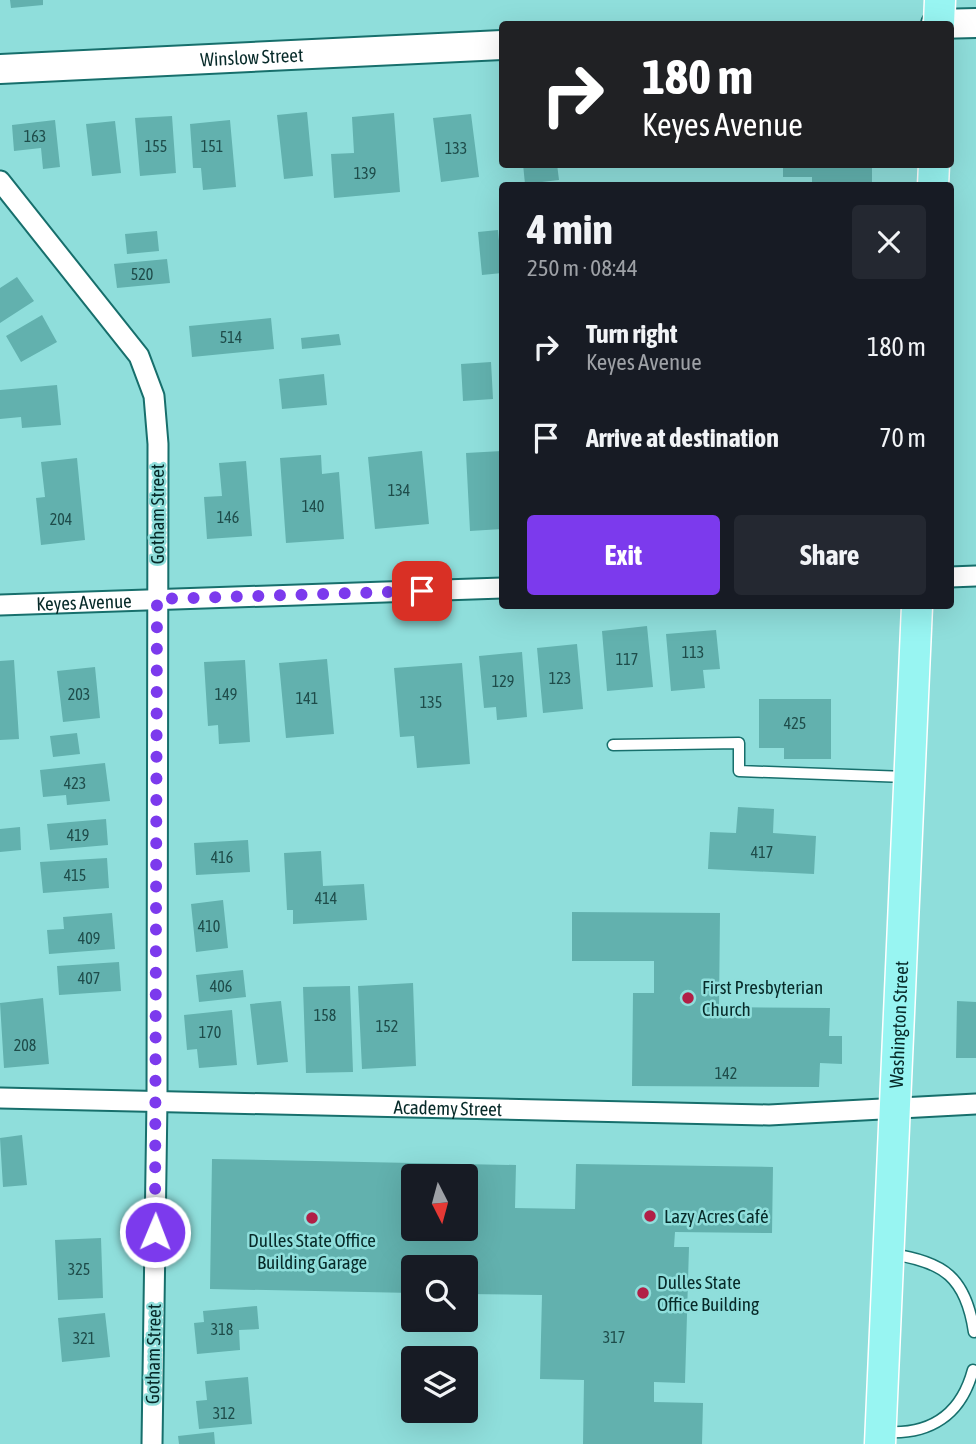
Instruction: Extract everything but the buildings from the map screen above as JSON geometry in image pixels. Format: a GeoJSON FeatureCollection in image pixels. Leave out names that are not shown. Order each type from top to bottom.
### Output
{"type":"FeatureCollection","features":[{"type":"Feature","properties":{"kind":"main road"},"geometry":{"type":"LineString","coordinates":[[938,21],[940,0]]}},
{"type":"Feature","properties":{"kind":"main road","name":"Washington Street"},"geometry":{"type":"LineString","coordinates":[[880,1438],[897,1108],[917,609]]}},
{"type":"Feature","properties":{"kind":"street"},"geometry":{"type":"LineString","coordinates":[[954,24],[976,23]]}},
{"type":"Feature","properties":{"kind":"street","name":"Winslow Street"},"geometry":{"type":"LineString","coordinates":[[0,69],[499,45]]}},
{"type":"Feature","properties":{"kind":"street","name":"Gotham Street"},"geometry":{"type":"LineString","coordinates":[[0,181],[139,356],[150,386],[158,444],[157,1100],[152,1444]]}},
{"type":"Feature","properties":{"kind":"street"},"geometry":{"type":"LineString","coordinates":[[954,577],[976,576]]}},
{"type":"Feature","properties":{"kind":"street","name":"Keyes Avenue"},"geometry":{"type":"LineString","coordinates":[[0,605],[499,588]]}},
{"type":"Feature","properties":{"kind":"street","name":"Academy Street"},"geometry":{"type":"LineString","coordinates":[[0,1098],[769,1115],[976,1104]]}},
{"type":"Feature","properties":{"kind":"lane"},"geometry":{"type":"LineString","coordinates":[[613,745],[739,743],[739,771],[910,777]]}},
{"type":"Feature","properties":{"kind":"lane"},"geometry":{"type":"LineString","coordinates":[[889,1254],[912,1257],[947,1270],[970,1307],[974,1332]]}},
{"type":"Feature","properties":{"kind":"lane"},"geometry":{"type":"LineString","coordinates":[[880,1438],[929,1427],[951,1412],[967,1392],[973,1370]]}},
{"type":"Feature","properties":{"kind":"place","name":"First Presbyterian Church"},"geometry":{"type":"Point","coordinates":[688,998]}},
{"type":"Feature","properties":{"kind":"place","name":"Lazy Acres Café"},"geometry":{"type":"Point","coordinates":[650,1216]}},
{"type":"Feature","properties":{"kind":"place","name":"Dulles State Office Building Garage"},"geometry":{"type":"Point","coordinates":[312,1218]}},
{"type":"Feature","properties":{"kind":"place","name":"Dulles State Office Building"},"geometry":{"type":"Point","coordinates":[643,1293]}},
{"type":"Feature","properties":{"kind":"route"},"geometry":{"type":"LineString","coordinates":[[155,1232],[157,599],[422,591]]}}]}
